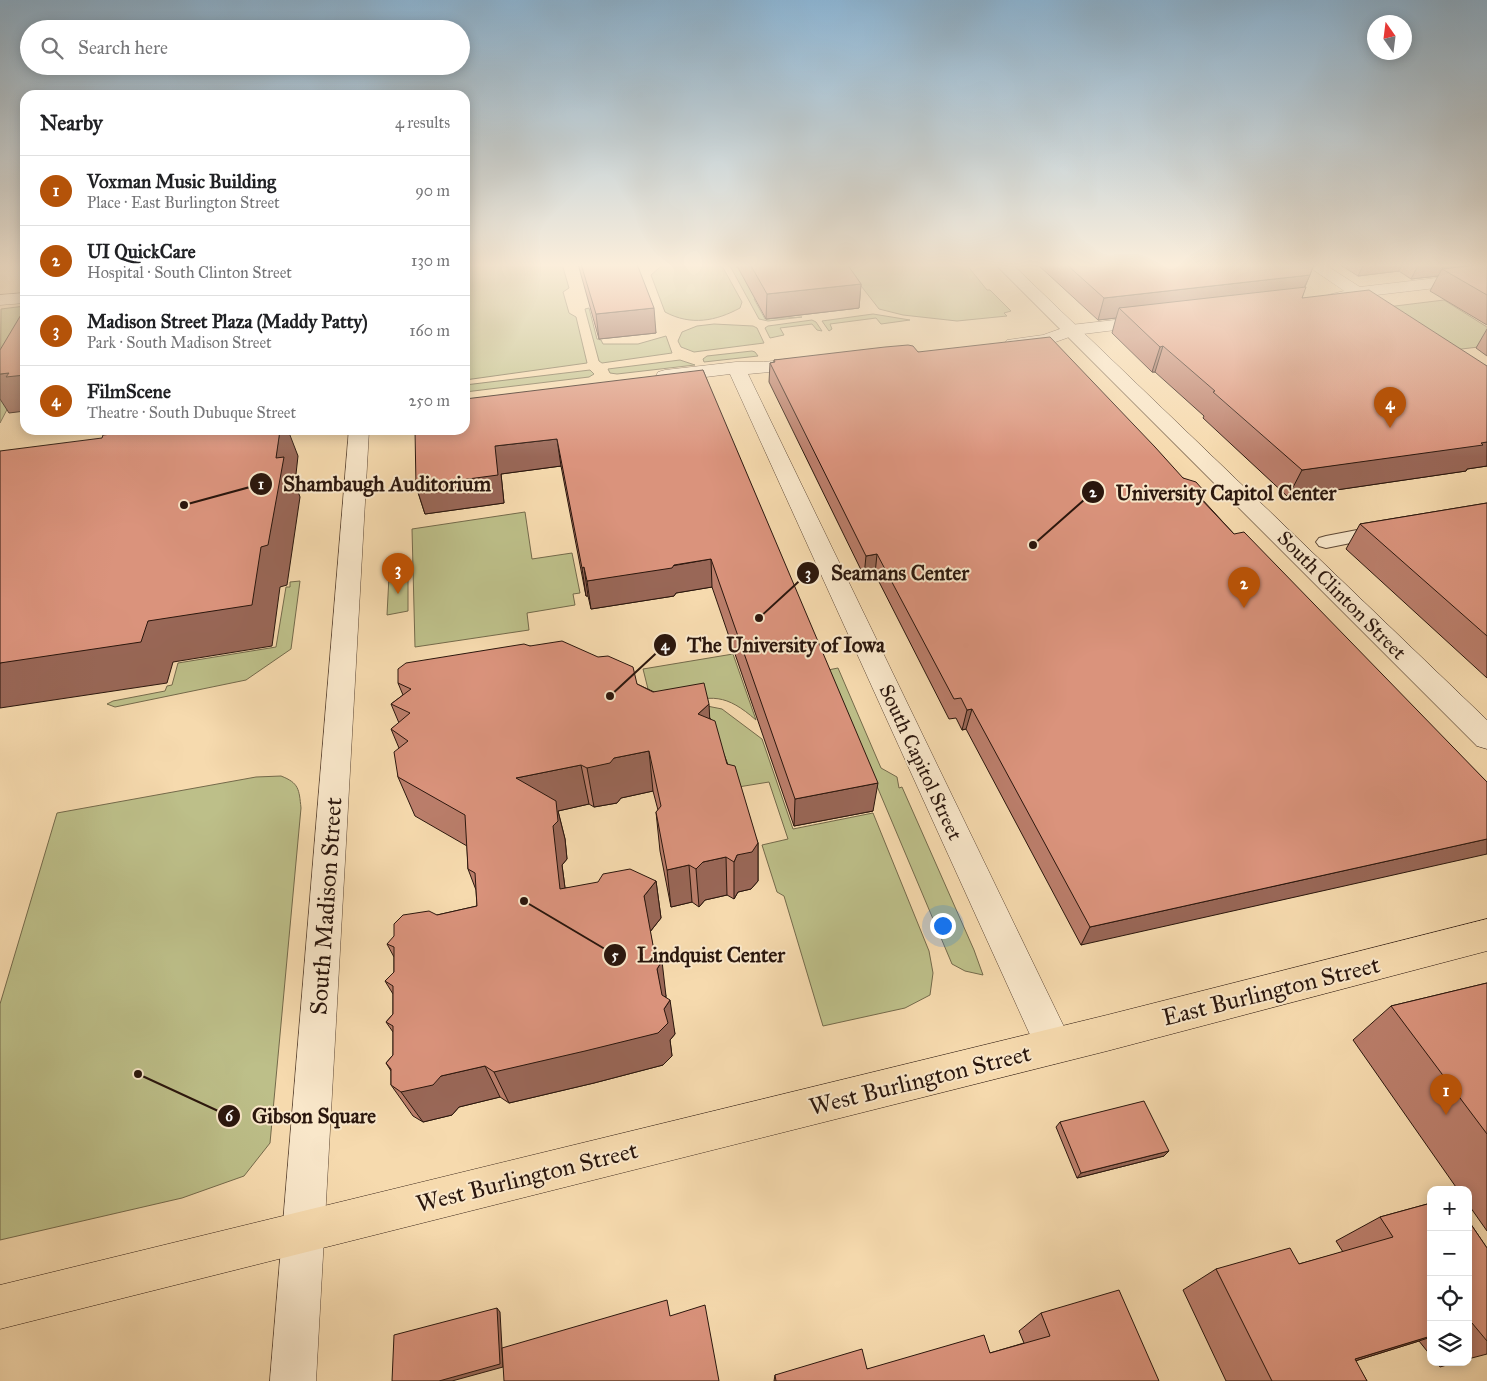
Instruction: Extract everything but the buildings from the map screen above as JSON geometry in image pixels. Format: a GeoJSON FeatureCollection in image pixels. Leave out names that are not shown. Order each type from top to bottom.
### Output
{"type":"FeatureCollection","features":[{"type":"Feature","properties":{"kind":"main road","name":"East Burlington Street"},"geometry":{"type":"LineString","coordinates":[[1054,1046],[1487,935]]}},
{"type":"Feature","properties":{"kind":"main road","name":"West Burlington Street"},"geometry":{"type":"LineString","coordinates":[[0,1308],[1054,1046]]}},
{"type":"Feature","properties":{"kind":"street"},"geometry":{"type":"LineString","coordinates":[[994,347],[1047,340],[1071,330],[1084,328]]}},
{"type":"Feature","properties":{"kind":"street","name":"South Clinton Street"},"geometry":{"type":"LineString","coordinates":[[1071,330],[1487,738]]}},
{"type":"Feature","properties":{"kind":"street"},"geometry":{"type":"LineString","coordinates":[[648,378],[736,368],[770,368],[822,362]]}},
{"type":"Feature","properties":{"kind":"street","name":"South Capitol Street"},"geometry":{"type":"LineString","coordinates":[[736,368],[1054,1046]]}},
{"type":"Feature","properties":{"kind":"street","name":"South Madison Street"},"geometry":{"type":"LineString","coordinates":[[293,1381],[359,435]]}},
{"type":"Feature","properties":{"kind":"street"},"geometry":{"type":"LineString","coordinates":[[1326,542],[1402,528]]}},
{"type":"Feature","properties":{"kind":"green space"},"geometry":{"type":"Polygon","coordinates":[[[1,328],[20,328],[20,385],[0,423],[1,328]]]}},
{"type":"Feature","properties":{"kind":"green space"},"geometry":{"type":"Polygon","coordinates":[[[470,328],[579,328],[587,363],[470,379],[470,328]]]}},
{"type":"Feature","properties":{"kind":"green space"},"geometry":{"type":"Polygon","coordinates":[[[590,328],[594,328],[597,339],[601,340],[603,344],[638,344],[666,336],[672,353],[602,363],[599,361],[590,328]]]}},
{"type":"Feature","properties":{"kind":"green space"},"geometry":{"type":"Polygon","coordinates":[[[691,328],[757,328],[764,343],[694,352],[681,347],[678,341],[682,332],[691,328]]]}},
{"type":"Feature","properties":{"kind":"green space"},"geometry":{"type":"Polygon","coordinates":[[[765,328],[780,328],[784,335],[770,338],[765,328]]]}},
{"type":"Feature","properties":{"kind":"green space"},"geometry":{"type":"Polygon","coordinates":[[[1420,328],[1487,328],[1487,346],[1453,350],[1420,328]]]}},
{"type":"Feature","properties":{"kind":"green space"},"geometry":{"type":"Polygon","coordinates":[[[752,351],[758,356],[704,362],[703,359],[707,356],[752,351]]]}},
{"type":"Feature","properties":{"kind":"green space"},"geometry":{"type":"Polygon","coordinates":[[[680,360],[695,365],[617,374],[610,373],[608,369],[680,360]]]}},
{"type":"Feature","properties":{"kind":"green space"},"geometry":{"type":"Polygon","coordinates":[[[590,370],[594,374],[589,377],[470,391],[470,384],[590,370]]]}},
{"type":"Feature","properties":{"kind":"green space"},"geometry":{"type":"Polygon","coordinates":[[[525,512],[532,559],[572,553],[580,593],[573,594],[575,605],[527,613],[529,630],[415,647],[412,529],[525,512]]]}},
{"type":"Feature","properties":{"kind":"green space"},"geometry":{"type":"Polygon","coordinates":[[[408,574],[408,611],[387,615],[389,576],[408,574]]]}},
{"type":"Feature","properties":{"kind":"green space"},"geometry":{"type":"Polygon","coordinates":[[[300,581],[291,649],[246,680],[115,707],[107,704],[113,701],[165,691],[167,686],[172,685],[178,663],[276,647],[286,587],[290,587],[290,582],[300,581]]]}},
{"type":"Feature","properties":{"kind":"green space"},"geometry":{"type":"Polygon","coordinates":[[[733,654],[756,720],[736,705],[727,701],[709,698],[675,706],[648,689],[643,669],[733,654]]]}},
{"type":"Feature","properties":{"kind":"green space"},"geometry":{"type":"Polygon","coordinates":[[[838,668],[881,768],[897,777],[899,788],[902,787],[974,950],[983,975],[965,971],[952,964],[828,670],[838,668]]]}},
{"type":"Feature","properties":{"kind":"green space"},"geometry":{"type":"Polygon","coordinates":[[[707,706],[722,709],[762,739],[793,829],[873,813],[929,951],[933,973],[930,995],[905,1008],[823,1026],[784,896],[777,892],[762,845],[788,839],[769,782],[726,789],[707,706]]]}},
{"type":"Feature","properties":{"kind":"green space"},"geometry":{"type":"Polygon","coordinates":[[[281,776],[295,784],[300,796],[301,808],[270,1143],[244,1176],[182,1198],[0,1240],[0,1004],[57,813],[256,777],[281,776]]]}},
{"type":"Feature","properties":{"kind":"place","name":"FilmScene"},"geometry":{"type":"Point","coordinates":[1390,428]}},
{"type":"Feature","properties":{"kind":"place","name":"Shambaugh Auditorium"},"geometry":{"type":"Point","coordinates":[184,505]}},
{"type":"Feature","properties":{"kind":"place","name":"University Capitol Center"},"geometry":{"type":"Point","coordinates":[1033,545]}},
{"type":"Feature","properties":{"kind":"place","name":"Madison Street Plaza (Maddy Patty)"},"geometry":{"type":"Point","coordinates":[398,594]}},
{"type":"Feature","properties":{"kind":"place","name":"UI QuickCare"},"geometry":{"type":"Point","coordinates":[1244,608]}},
{"type":"Feature","properties":{"kind":"place","name":"Seamans Center"},"geometry":{"type":"Point","coordinates":[759,618]}},
{"type":"Feature","properties":{"kind":"place","name":"The University of Iowa"},"geometry":{"type":"Point","coordinates":[610,696]}},
{"type":"Feature","properties":{"kind":"place","name":"Lindquist Center"},"geometry":{"type":"Point","coordinates":[524,901]}},
{"type":"Feature","properties":{"kind":"place","name":"Gibson Square"},"geometry":{"type":"Point","coordinates":[138,1074]}},
{"type":"Feature","properties":{"kind":"place","name":"Voxman Music Building"},"geometry":{"type":"Point","coordinates":[1446,1115]}}]}
